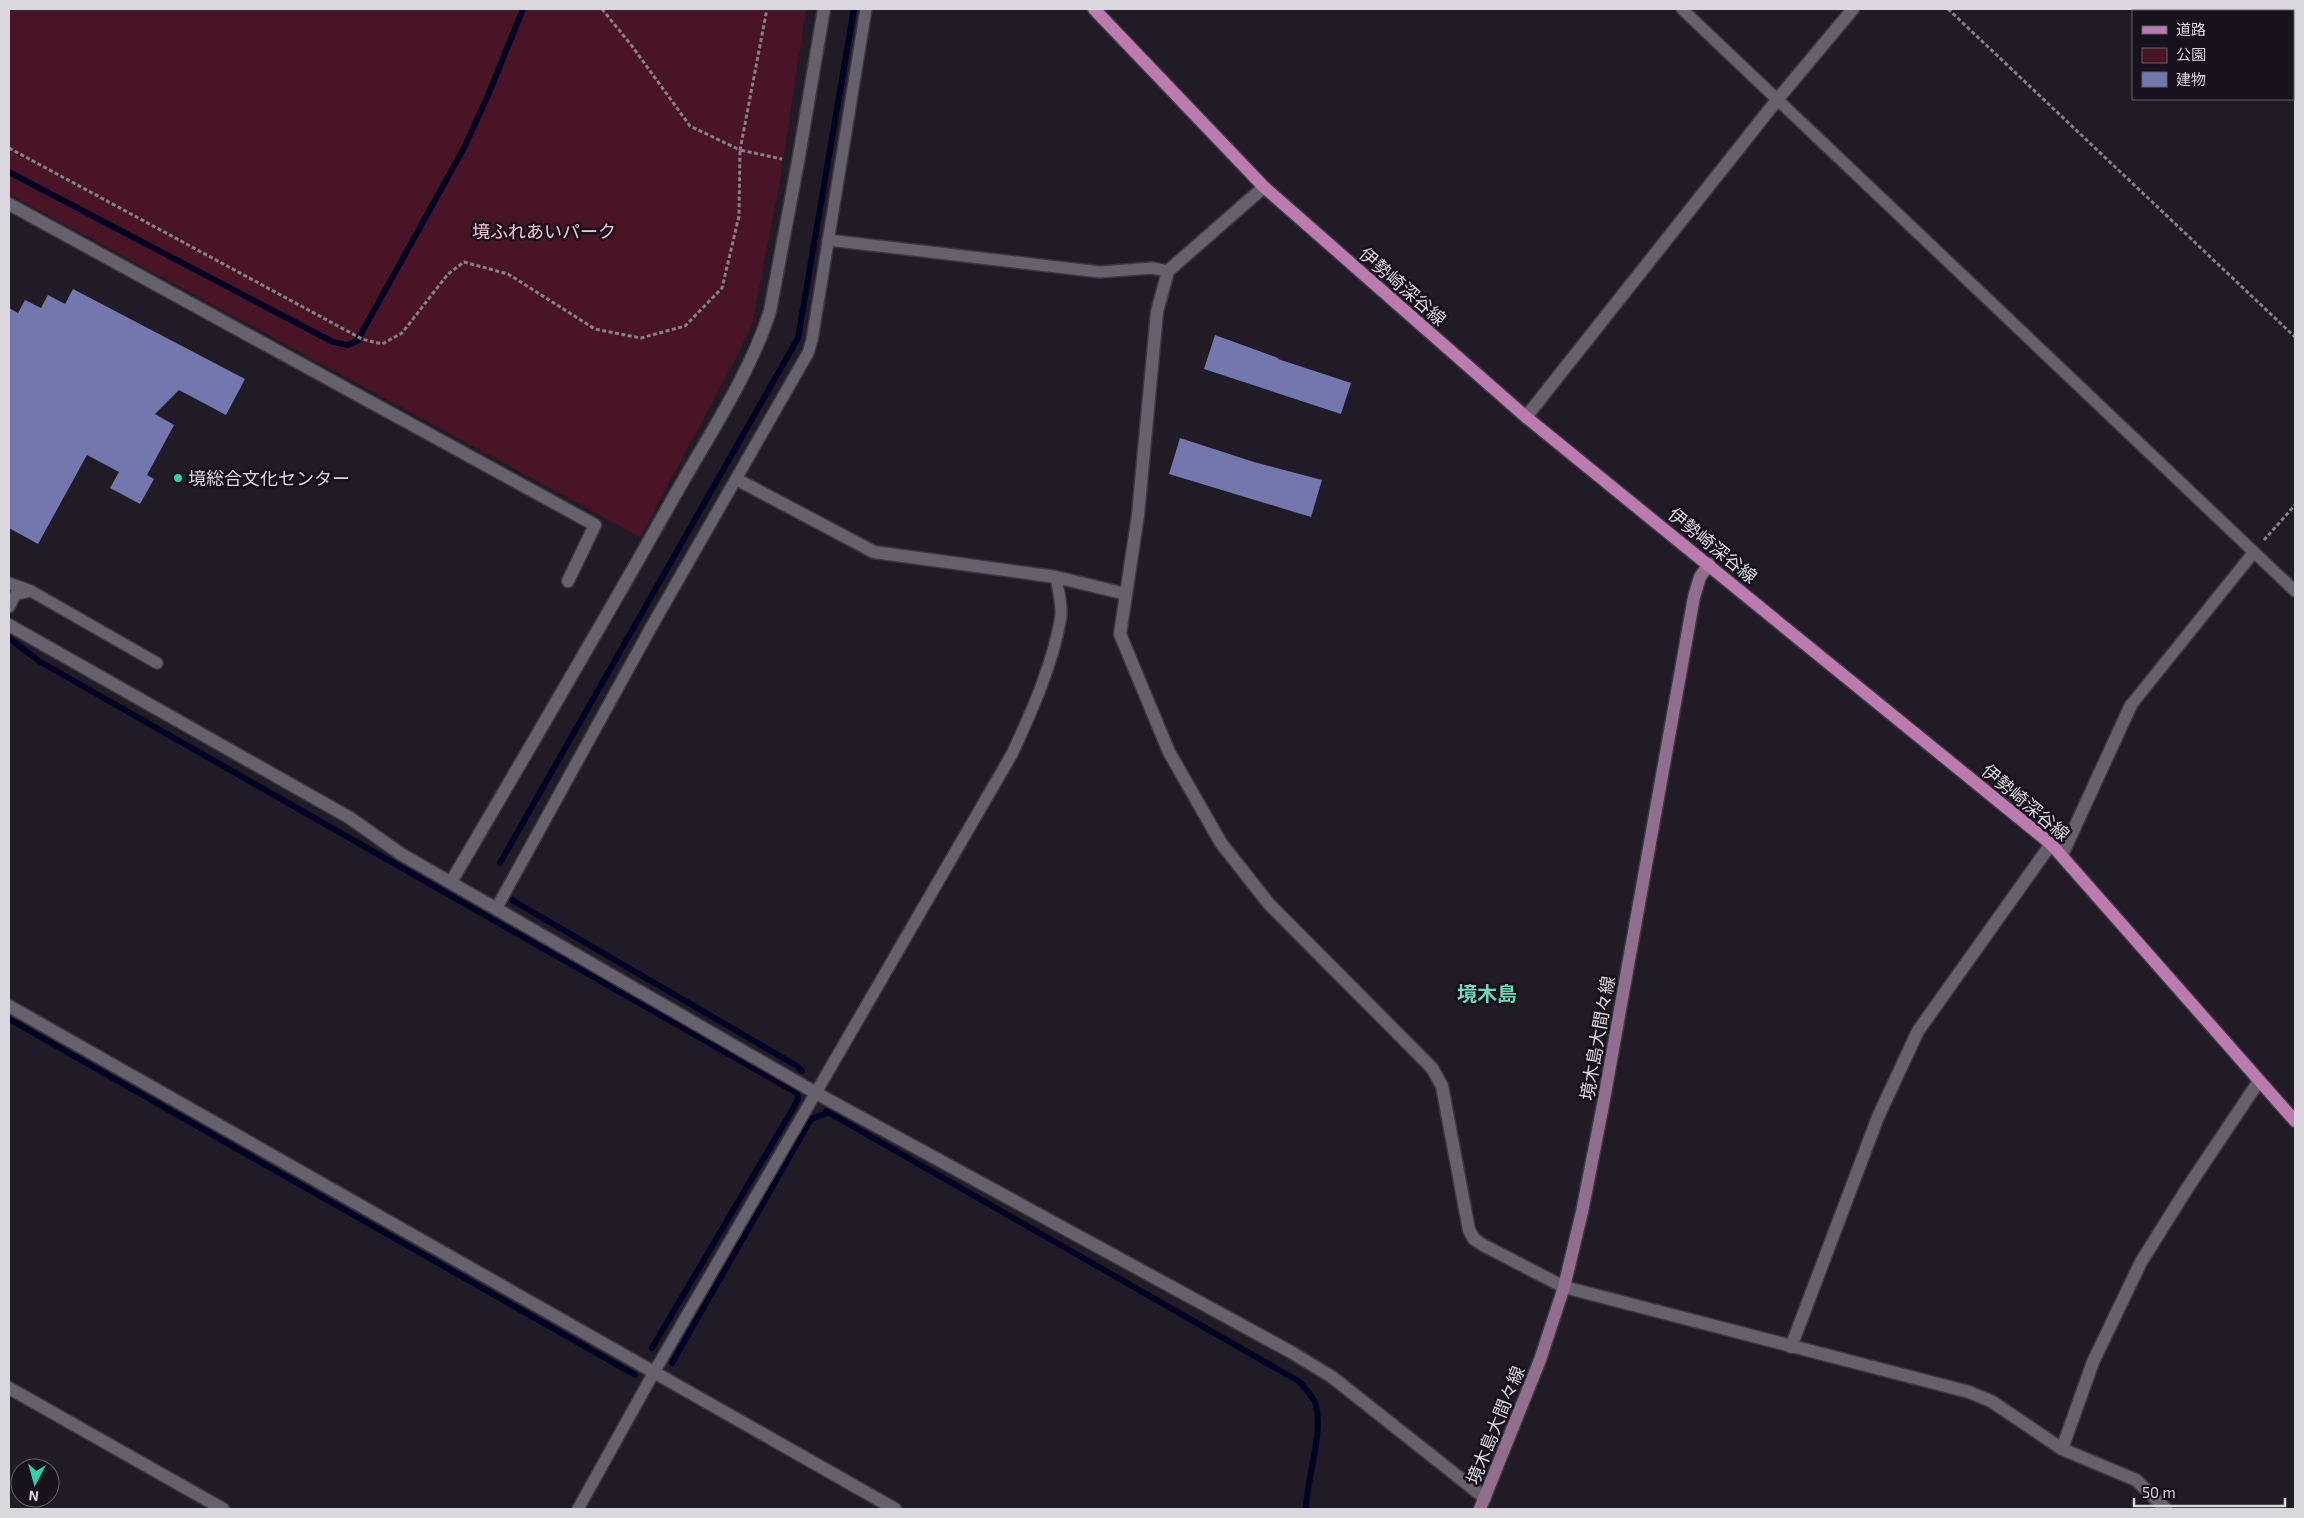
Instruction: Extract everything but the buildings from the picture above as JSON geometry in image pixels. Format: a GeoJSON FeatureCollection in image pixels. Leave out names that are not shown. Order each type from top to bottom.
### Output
{"type":"FeatureCollection","features":[{"type":"Feature","properties":{"kind":"main road","name":"伊勢崎深谷線"},"geometry":{"type":"LineString","coordinates":[[1094,9],[1264,187],[1526,417],[2051,844],[2295,1121]]}},
{"type":"Feature","properties":{"kind":"main road","name":"境木島大間々線"},"geometry":{"type":"LineString","coordinates":[[1482,1504],[1540,1360],[1564,1287],[1582,1212],[1603,1106],[1694,597],[1700,577],[1709,564]]}},
{"type":"Feature","properties":{"kind":"street"},"geometry":{"type":"LineString","coordinates":[[451,882],[613,605],[741,378],[764,331],[770,311],[798,162],[824,9]]}},
{"type":"Feature","properties":{"kind":"street"},"geometry":{"type":"LineString","coordinates":[[1526,417],[1777,100],[1853,9]]}},
{"type":"Feature","properties":{"kind":"street"},"geometry":{"type":"LineString","coordinates":[[1264,187],[1168,271],[1157,312],[1138,515],[1120,634],[1169,752],[1220,843],[1269,904],[1432,1068],[1442,1086],[1465,1214],[1469,1230],[1474,1239],[1564,1287],[1969,1392],[1990,1401],[2062,1449],[2136,1480],[2166,1509]]}},
{"type":"Feature","properties":{"kind":"street"},"geometry":{"type":"LineString","coordinates":[[9,204],[595,525],[568,581]]}},
{"type":"Feature","properties":{"kind":"street"},"geometry":{"type":"LineString","coordinates":[[738,480],[874,552],[1056,577],[1126,594]]}},
{"type":"Feature","properties":{"kind":"street"},"geometry":{"type":"LineString","coordinates":[[9,625],[350,818],[401,854],[816,1093],[1299,1357],[1332,1377],[1482,1504]]}},
{"type":"Feature","properties":{"kind":"street"},"geometry":{"type":"LineString","coordinates":[[2062,855],[2131,705]]}},
{"type":"Feature","properties":{"kind":"street"},"geometry":{"type":"LineString","coordinates":[[1791,1347],[1878,1118],[1918,1031],[2051,844]]}},
{"type":"Feature","properties":{"kind":"street"},"geometry":{"type":"LineString","coordinates":[[9,1006],[653,1374],[895,1509]]}},
{"type":"Feature","properties":{"kind":"street"},"geometry":{"type":"LineString","coordinates":[[2062,1449],[2093,1362],[2141,1262],[2188,1187],[2259,1081]]}},
{"type":"Feature","properties":{"kind":"street"},"geometry":{"type":"LineString","coordinates":[[9,1388],[223,1509]]}},
{"type":"Feature","properties":{"kind":"lane"},"geometry":{"type":"LineString","coordinates":[[496,910],[649,633],[738,480],[808,353],[812,340],[866,9]]}},
{"type":"Feature","properties":{"kind":"lane"},"geometry":{"type":"LineString","coordinates":[[1682,9],[2295,592]]}},
{"type":"Feature","properties":{"kind":"lane"},"geometry":{"type":"LineString","coordinates":[[828,240],[1100,272],[1152,268],[1168,271]]}},
{"type":"Feature","properties":{"kind":"lane"},"geometry":{"type":"LineString","coordinates":[[2131,705],[2254,552]]}},
{"type":"Feature","properties":{"kind":"lane"},"geometry":{"type":"LineString","coordinates":[[578,1509],[653,1374],[991,792],[1031,712],[1046,669],[1061,614],[1056,577]]}},
{"type":"Feature","properties":{"kind":"lane"},"geometry":{"type":"LineString","coordinates":[[9,583],[30,591],[157,663]]}},
{"type":"Feature","properties":{"kind":"lane"},"geometry":{"type":"LineString","coordinates":[[9,607],[16,594],[30,591]]}},
{"type":"Feature","properties":{"kind":"path"},"geometry":{"type":"LineString","coordinates":[[602,9],[632,46],[690,126],[740,150],[783,159]]}},
{"type":"Feature","properties":{"kind":"path"},"geometry":{"type":"LineString","coordinates":[[9,148],[362,339],[382,344],[402,333],[448,274],[464,262],[508,274],[595,329],[641,338],[685,326],[722,288],[739,216],[740,150],[767,9]]}},
{"type":"Feature","properties":{"kind":"path"},"geometry":{"type":"LineString","coordinates":[[1948,9],[2295,336]]}},
{"type":"Feature","properties":{"kind":"path"},"geometry":{"type":"LineString","coordinates":[[2254,552],[2295,505]]}},
{"type":"Feature","properties":{"kind":"green space","name":"境ふれあいパーク"},"geometry":{"type":"Polygon","coordinates":[[[9,9],[806,9],[779,186],[752,325],[640,537],[9,194],[9,9]]]}},
{"type":"Feature","properties":{"kind":"waterway"},"geometry":{"type":"LineString","coordinates":[[9,172],[333,342],[348,345],[357,341],[464,148],[489,93],[523,9]]}},
{"type":"Feature","properties":{"kind":"waterway"},"geometry":{"type":"LineString","coordinates":[[500,863],[798,338],[854,9]]}},
{"type":"Feature","properties":{"kind":"waterway"},"geometry":{"type":"LineString","coordinates":[[9,638],[39,661],[797,1093],[798,1099],[795,1105],[652,1348]]}},
{"type":"Feature","properties":{"kind":"waterway"},"geometry":{"type":"LineString","coordinates":[[512,900],[797,1066],[802,1071]]}},
{"type":"Feature","properties":{"kind":"waterway"},"geometry":{"type":"LineString","coordinates":[[9,1019],[635,1375]]}},
{"type":"Feature","properties":{"kind":"waterway"},"geometry":{"type":"LineString","coordinates":[[826,1111],[1300,1382],[1315,1402],[1318,1417],[1318,1430],[1306,1509]]}},
{"type":"Feature","properties":{"kind":"waterway"},"geometry":{"type":"LineString","coordinates":[[672,1363],[811,1119],[827,1113]]}},
{"type":"Feature","properties":{"kind":"place","name":"境総合文化センター"},"geometry":{"type":"Point","coordinates":[178,478]}},
{"type":"Feature","properties":{"kind":"district","name":"境木島"},"geometry":{"type":"Point","coordinates":[1487,993]}}]}
